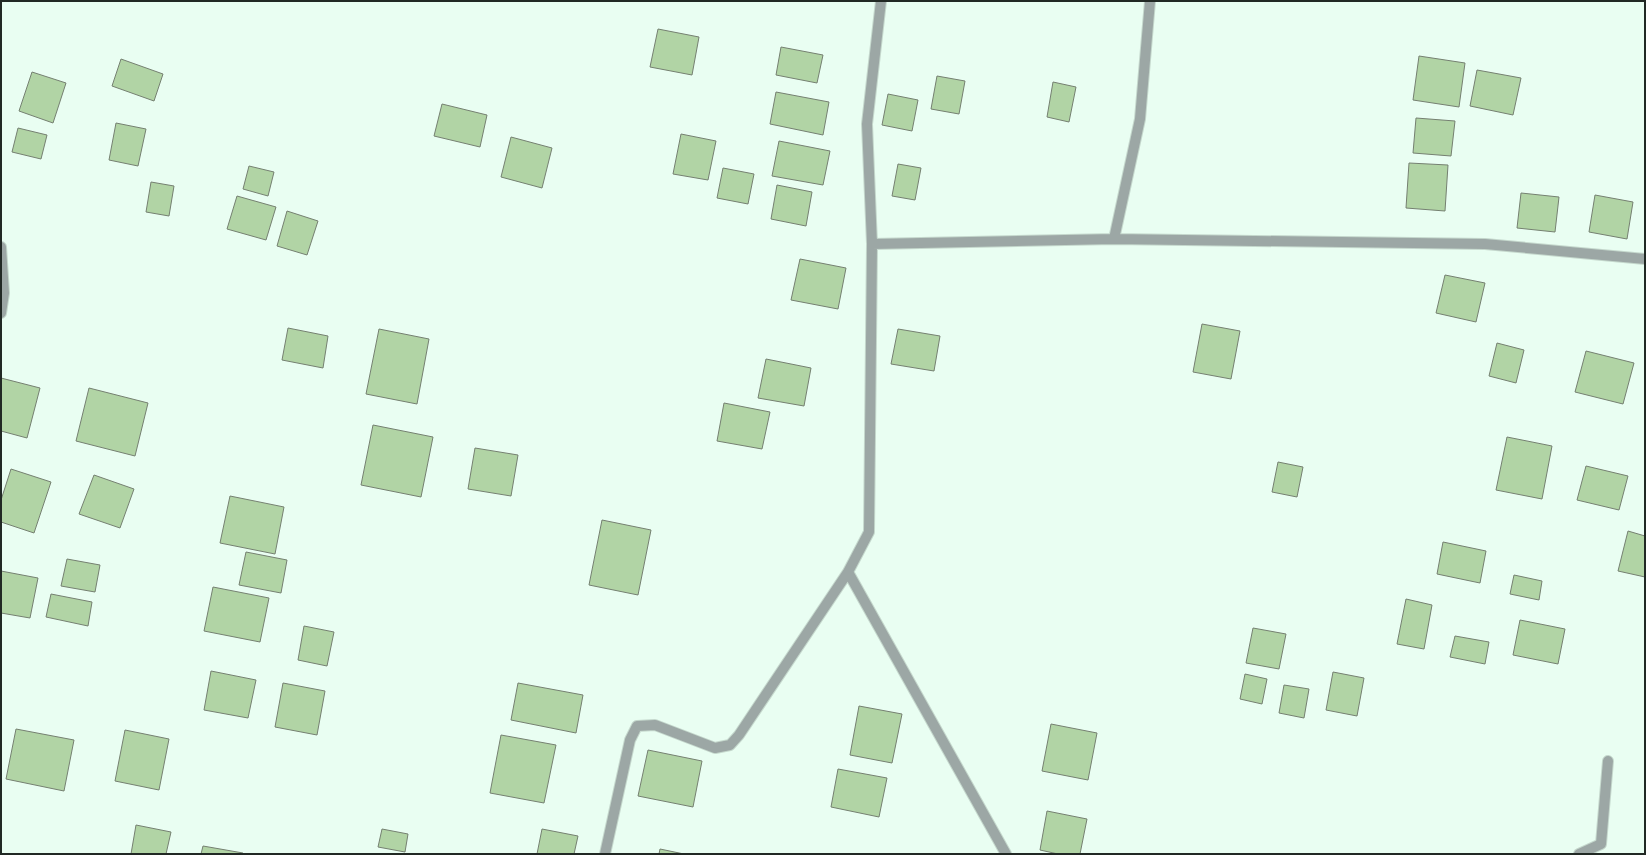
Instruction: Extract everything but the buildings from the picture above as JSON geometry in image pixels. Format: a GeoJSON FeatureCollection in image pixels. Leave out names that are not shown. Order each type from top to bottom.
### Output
{"type":"FeatureCollection","features":[{"type":"Feature","properties":{"kind":"street"},"geometry":{"type":"LineString","coordinates":[[605,854],[630,740],[637,726],[655,725],[716,748],[730,746],[739,735],[848,572],[869,532],[872,244],[867,124],[881,1]]}},
{"type":"Feature","properties":{"kind":"street"},"geometry":{"type":"LineString","coordinates":[[1114,239],[1140,119],[1150,1]]}},
{"type":"Feature","properties":{"kind":"street"},"geometry":{"type":"LineString","coordinates":[[872,244],[1114,239],[1485,244],[1645,259]]}},
{"type":"Feature","properties":{"kind":"street"},"geometry":{"type":"LineString","coordinates":[[1,247],[4,293],[1,313]]}},
{"type":"Feature","properties":{"kind":"street"},"geometry":{"type":"LineString","coordinates":[[848,572],[1006,854]]}},
{"type":"Feature","properties":{"kind":"street"},"geometry":{"type":"LineString","coordinates":[[1579,854],[1601,844],[1608,761]]}}]}
